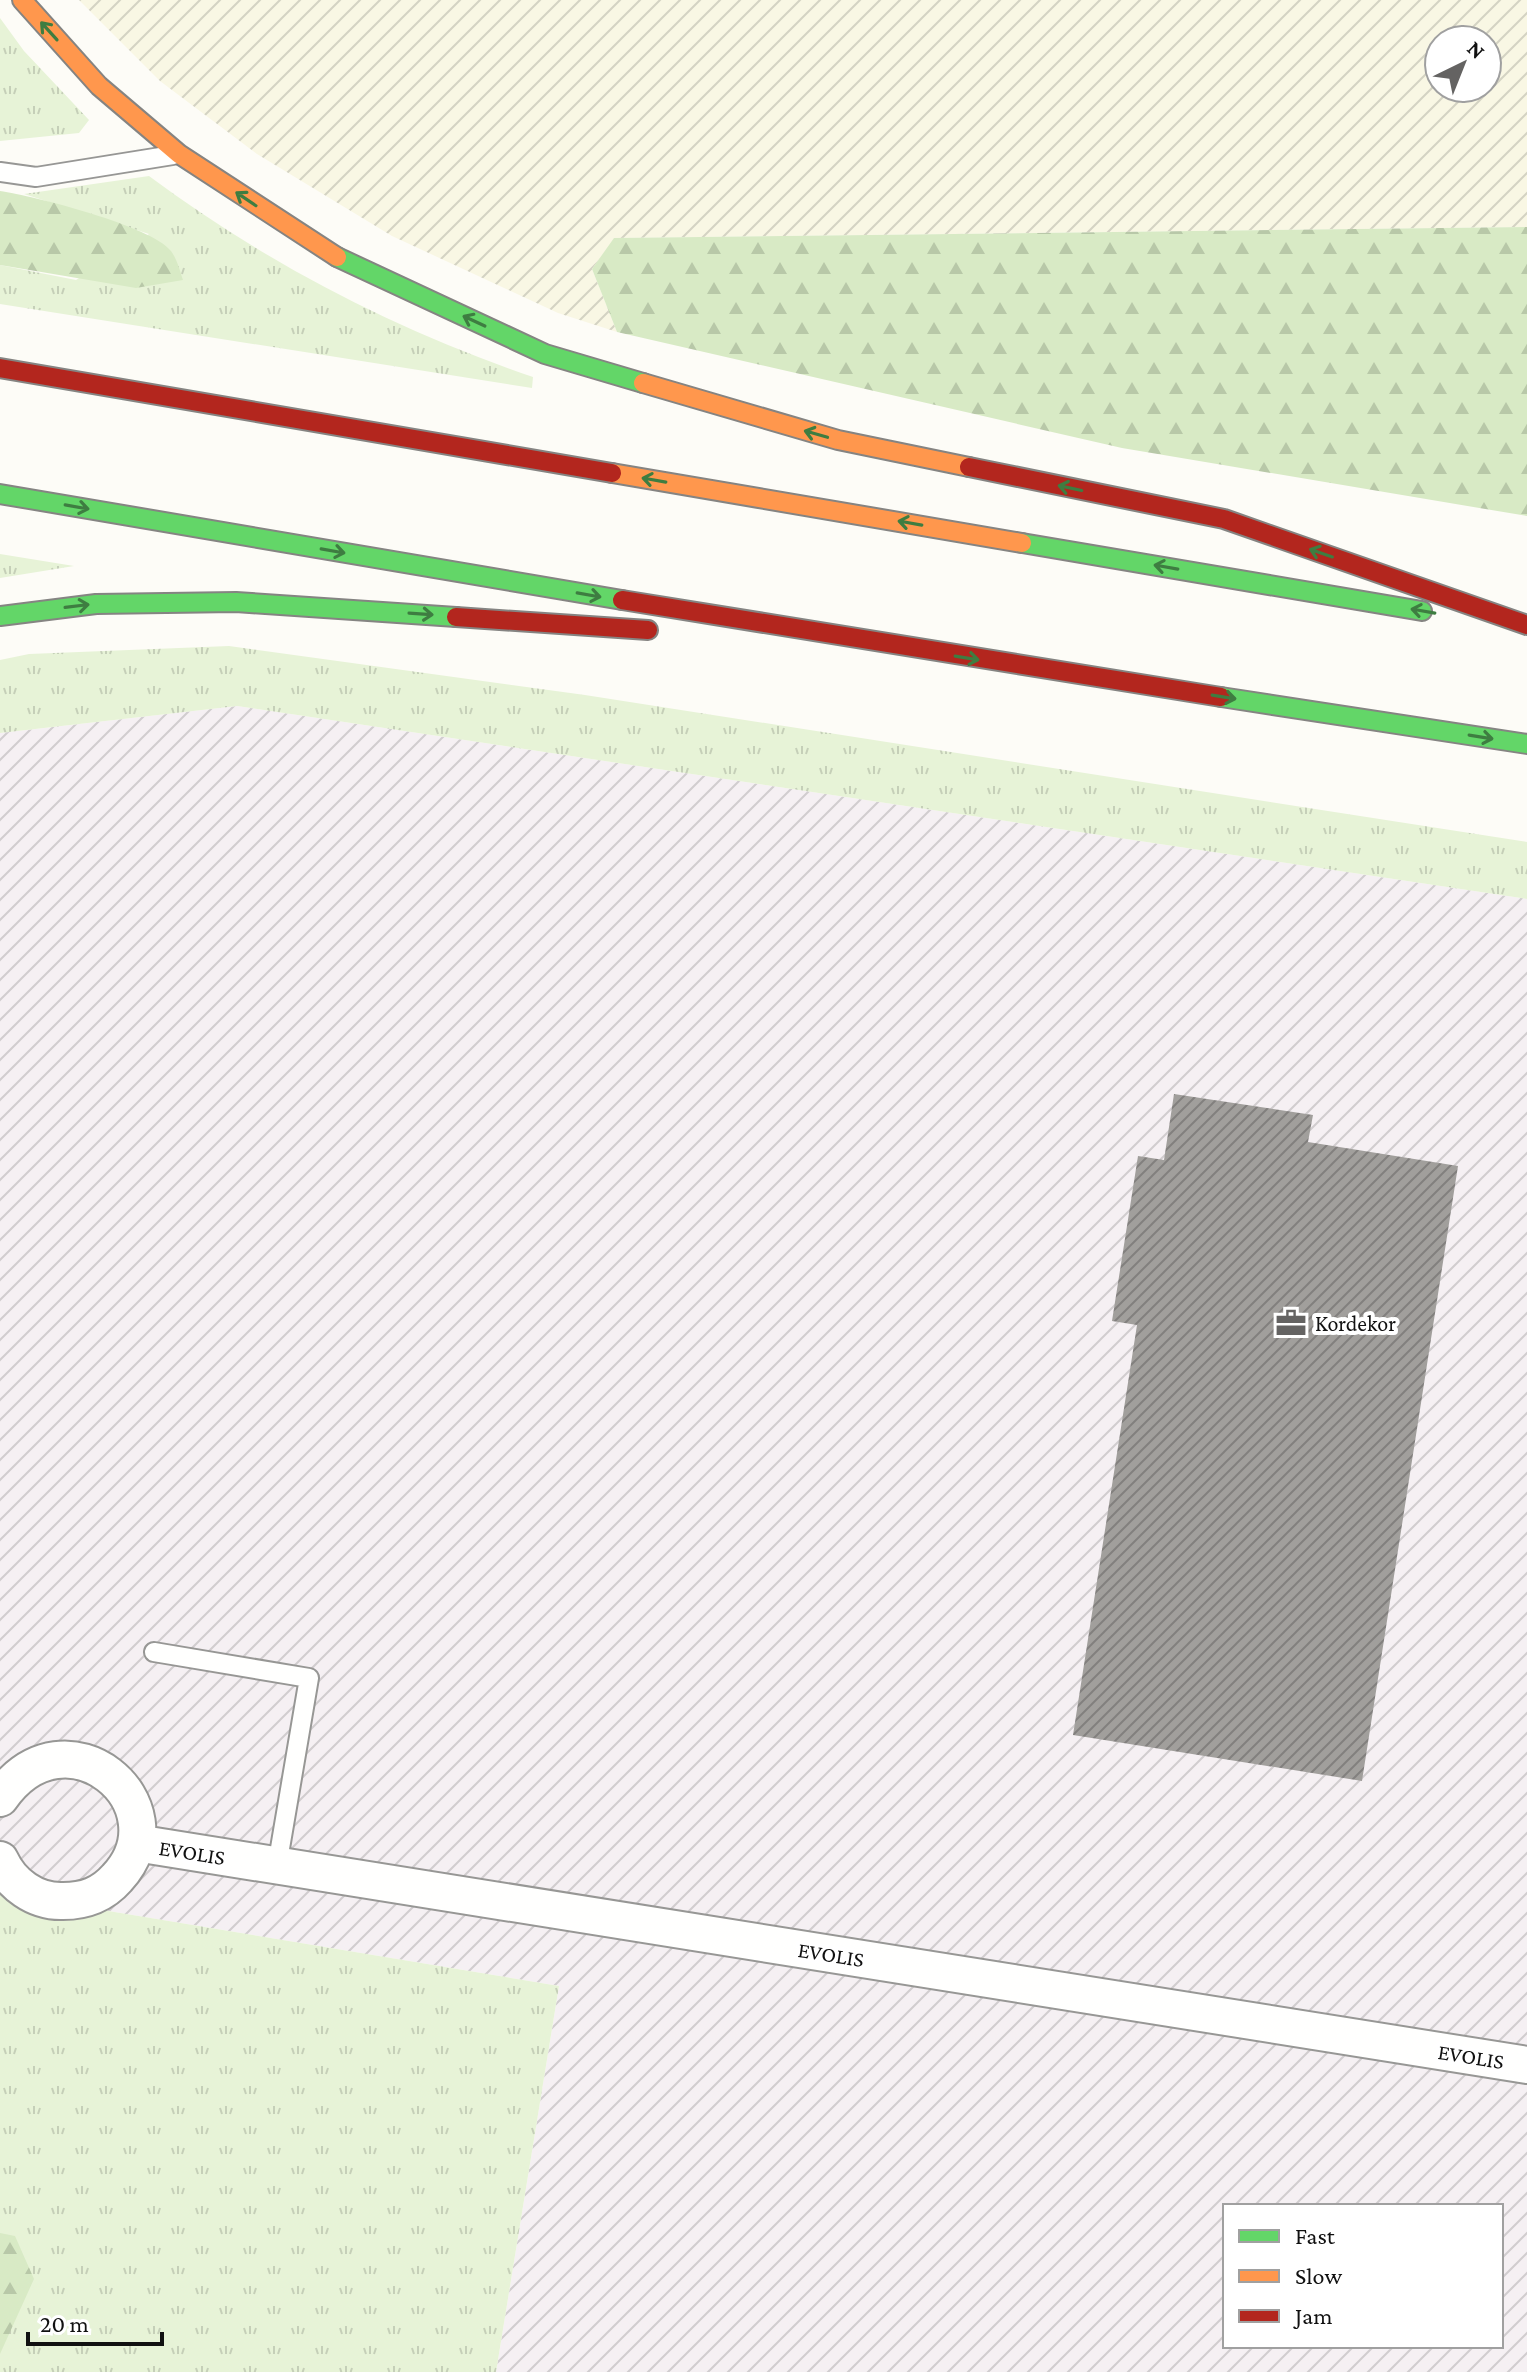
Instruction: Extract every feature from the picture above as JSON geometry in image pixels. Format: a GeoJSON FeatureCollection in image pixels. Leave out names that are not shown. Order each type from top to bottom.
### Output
{"type":"FeatureCollection","features":[{"type":"Feature","properties":{"kind":"highway"},"geometry":{"type":"LineString","coordinates":[[22,0],[99,86],[179,154],[322,250],[545,354],[838,440],[1224,519],[1527,627]]}},
{"type":"Feature","properties":{"kind":"highway"},"geometry":{"type":"LineString","coordinates":[[0,368],[1527,627]]}},
{"type":"Feature","properties":{"kind":"highway"},"geometry":{"type":"LineString","coordinates":[[0,494],[890,646],[1527,744]]}},
{"type":"Feature","properties":{"kind":"highway"},"geometry":{"type":"LineString","coordinates":[[0,616],[96,604],[236,602],[667,631]]}},
{"type":"Feature","properties":{"kind":"highway"},"geometry":{"type":"LineString","coordinates":[[715,634],[890,646]]}},
{"type":"Feature","properties":{"kind":"street"},"geometry":{"type":"LineString","coordinates":[[0,1798],[13,1779],[31,1766],[53,1759],[75,1759],[97,1766],[116,1779],[129,1798],[136,1820],[136,1843],[126,1869],[107,1890],[81,1901],[54,1902],[27,1892],[6,1874],[0,1860]]}},
{"type":"Feature","properties":{"kind":"street","name":"EVOLIS"},"geometry":{"type":"LineString","coordinates":[[136,1843],[1527,2065]]}},
{"type":"Feature","properties":{"kind":"lane"},"geometry":{"type":"LineString","coordinates":[[0,172],[36,177],[179,154]]}},
{"type":"Feature","properties":{"kind":"lane"},"geometry":{"type":"LineString","coordinates":[[154,1652],[309,1678],[277,1866]]}},
{"type":"Feature","properties":{"kind":"shaded area"},"geometry":{"type":"Polygon","coordinates":[[[79,0],[1527,0],[1527,227],[615,238],[592,269],[617,332],[558,313],[392,236],[257,154],[160,81],[79,0]]]}},
{"type":"Feature","properties":{"kind":"shaded area"},"geometry":{"type":"Polygon","coordinates":[[[237,706],[1527,899],[1527,2372],[496,2372],[559,1986],[0,1893],[0,733],[237,706]]]}},
{"type":"Feature","properties":{"kind":"green space"},"geometry":{"type":"Polygon","coordinates":[[[0,18],[24,51],[89,120],[79,133],[0,141],[0,18]]]}},
{"type":"Feature","properties":{"kind":"green space"},"geometry":{"type":"Polygon","coordinates":[[[149,176],[239,238],[333,292],[431,338],[533,377],[532,388],[0,304],[0,265],[76,280],[149,234],[24,194],[149,176]]]}},
{"type":"Feature","properties":{"kind":"green space"},"geometry":{"type":"Polygon","coordinates":[[[0,191],[118,222],[160,241],[177,261],[183,280],[136,288],[0,265],[0,191]]]}},
{"type":"Feature","properties":{"kind":"green space"},"geometry":{"type":"Polygon","coordinates":[[[1527,227],[1527,516],[1122,448],[617,332],[592,269],[614,238],[1527,227]]]}},
{"type":"Feature","properties":{"kind":"green space"},"geometry":{"type":"Polygon","coordinates":[[[0,554],[74,566],[0,578],[0,554]]]}},
{"type":"Feature","properties":{"kind":"green space"},"geometry":{"type":"Polygon","coordinates":[[[229,646],[585,695],[1527,842],[1527,899],[237,706],[0,733],[0,660],[29,654],[229,646]]]}},
{"type":"Feature","properties":{"kind":"green space"},"geometry":{"type":"Polygon","coordinates":[[[0,1893],[559,1986],[496,2372],[0,2372],[0,1893]]]}},
{"type":"Feature","properties":{"kind":"green space"},"geometry":{"type":"Polygon","coordinates":[[[0,2233],[15,2236],[34,2279],[0,2354],[0,2233]]]}},
{"type":"Feature","properties":{"kind":"building"},"geometry":{"type":"Polygon","coordinates":[[[1174,1094],[1313,1115],[1308,1142],[1458,1166],[1362,1781],[1073,1735],[1137,1325],[1112,1321],[1138,1156],[1164,1160],[1174,1094]]]}},
{"type":"Feature","properties":{"kind":"traffic: fast"},"geometry":{"type":"LineString","coordinates":[[337,257],[545,354],[643,383]]}},
{"type":"Feature","properties":{"kind":"traffic: fast"},"geometry":{"type":"LineString","coordinates":[[0,494],[622,600]]}},
{"type":"Feature","properties":{"kind":"traffic: fast"},"geometry":{"type":"LineString","coordinates":[[1022,543],[1422,611]]}},
{"type":"Feature","properties":{"kind":"traffic: fast"},"geometry":{"type":"LineString","coordinates":[[0,616],[96,604],[236,602],[456,617]]}},
{"type":"Feature","properties":{"kind":"traffic: fast"},"geometry":{"type":"LineString","coordinates":[[1221,697],[1527,744]]}},
{"type":"Feature","properties":{"kind":"traffic: slow"},"geometry":{"type":"LineString","coordinates":[[22,0],[99,86],[179,154],[337,257]]}},
{"type":"Feature","properties":{"kind":"traffic: slow"},"geometry":{"type":"LineString","coordinates":[[643,383],[838,440],[969,467]]}},
{"type":"Feature","properties":{"kind":"traffic: slow"},"geometry":{"type":"LineString","coordinates":[[612,473],[1022,543]]}},
{"type":"Feature","properties":{"kind":"traffic: jam"},"geometry":{"type":"LineString","coordinates":[[0,368],[612,473]]}},
{"type":"Feature","properties":{"kind":"traffic: jam"},"geometry":{"type":"LineString","coordinates":[[969,467],[1224,519],[1527,625]]}},
{"type":"Feature","properties":{"kind":"traffic: jam"},"geometry":{"type":"LineString","coordinates":[[622,600],[1221,697]]}},
{"type":"Feature","properties":{"kind":"traffic: jam"},"geometry":{"type":"LineString","coordinates":[[456,617],[648,630]]}},
{"type":"Feature","properties":{"kind":"place","name":"Kordekor"},"geometry":{"type":"Point","coordinates":[1291,1323]}}]}
